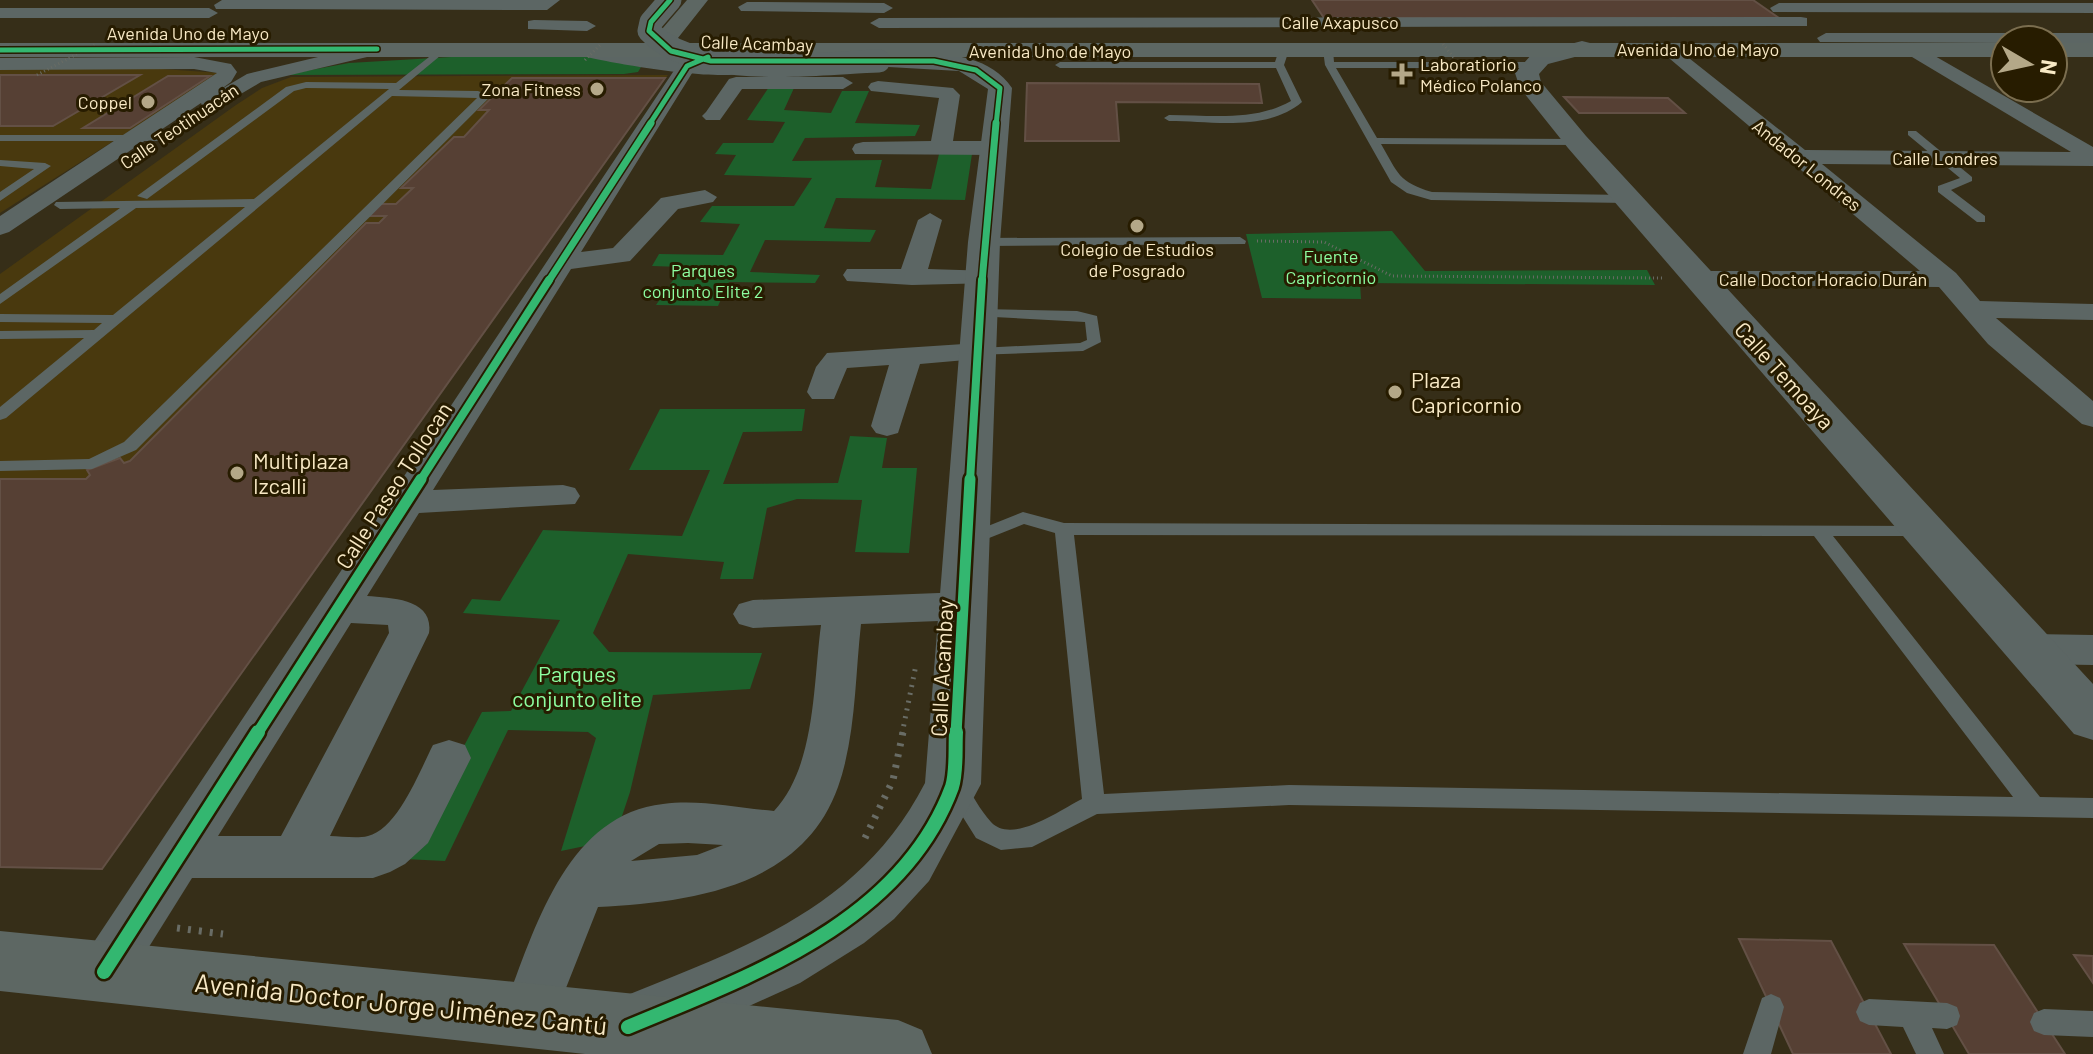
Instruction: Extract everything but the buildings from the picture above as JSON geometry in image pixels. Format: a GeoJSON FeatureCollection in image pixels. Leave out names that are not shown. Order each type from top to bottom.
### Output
{"type":"FeatureCollection","features":[{"type":"Feature","properties":{"kind":"main road"},"geometry":{"type":"LineString","coordinates":[[676,63],[708,2]]}},
{"type":"Feature","properties":{"kind":"main road","name":"Avenida Uno de Mayo"},"geometry":{"type":"LineString","coordinates":[[737,67],[874,56],[1092,51],[1282,58],[1582,48],[1835,44],[1914,50],[1989,50]]}},
{"type":"Feature","properties":{"kind":"main road"},"geometry":{"type":"LineString","coordinates":[[2069,49],[2091,48]]}},
{"type":"Feature","properties":{"kind":"main road","name":"Avenida Uno de Mayo"},"geometry":{"type":"LineString","coordinates":[[0,50],[443,49],[590,52],[676,63]]}},
{"type":"Feature","properties":{"kind":"main road"},"geometry":{"type":"LineString","coordinates":[[905,61],[1092,51]]}},
{"type":"Feature","properties":{"kind":"main road","name":"Avenida Doctor Jorge Jiménez Cantú"},"geometry":{"type":"LineString","coordinates":[[0,961],[120,947],[667,1038],[898,1054]]}},
{"type":"Feature","properties":{"kind":"street","name":"Calle Acambay"},"geometry":{"type":"LineString","coordinates":[[667,1038],[861,909],[901,872],[931,829],[953,784],[946,607],[969,540],[981,296],[1000,88],[993,78],[966,66],[874,56],[742,62],[676,53],[659,45],[649,31],[651,22],[670,0]]}},
{"type":"Feature","properties":{"kind":"street"},"geometry":{"type":"LineString","coordinates":[[1304,0],[1317,22],[1329,57]]}},
{"type":"Feature","properties":{"kind":"street"},"geometry":{"type":"LineString","coordinates":[[0,13],[133,13],[221,6],[352,3],[550,3],[549,9],[534,25],[587,26]]}},
{"type":"Feature","properties":{"kind":"street"},"geometry":{"type":"LineString","coordinates":[[334,25],[352,3]]}},
{"type":"Feature","properties":{"kind":"street"},"geometry":{"type":"LineString","coordinates":[[439,22],[454,3]]}},
{"type":"Feature","properties":{"kind":"street"},"geometry":{"type":"LineString","coordinates":[[1773,4],[2093,8]]}},
{"type":"Feature","properties":{"kind":"street"},"geometry":{"type":"LineString","coordinates":[[1773,4],[1835,44],[2091,48]]}},
{"type":"Feature","properties":{"kind":"street"},"geometry":{"type":"LineString","coordinates":[[146,49],[221,6]]}},
{"type":"Feature","properties":{"kind":"street","name":"Calle Axapusco"},"geometry":{"type":"LineString","coordinates":[[747,7],[1317,22],[1801,22]]}},
{"type":"Feature","properties":{"kind":"street"},"geometry":{"type":"LineString","coordinates":[[874,56],[883,10]]}},
{"type":"Feature","properties":{"kind":"street"},"geometry":{"type":"LineString","coordinates":[[19,31],[56,13]]}},
{"type":"Feature","properties":{"kind":"street"},"geometry":{"type":"LineString","coordinates":[[96,38],[133,13]]}},
{"type":"Feature","properties":{"kind":"street"},"geometry":{"type":"LineString","coordinates":[[1531,65],[1554,54],[1582,48]]}},
{"type":"Feature","properties":{"kind":"street","name":"Calle Teotihuacán"},"geometry":{"type":"LineString","coordinates":[[0,246],[245,82],[276,71],[377,49]]}},
{"type":"Feature","properties":{"kind":"street","name":"Andador Londres"},"geometry":{"type":"LineString","coordinates":[[1670,49],[1946,279],[1998,338],[2093,417]]}},
{"type":"Feature","properties":{"kind":"street"},"geometry":{"type":"LineString","coordinates":[[1914,50],[2093,158]]}},
{"type":"Feature","properties":{"kind":"street","name":"Calle Acambay"},"geometry":{"type":"LineString","coordinates":[[590,52],[676,63],[904,66],[950,70],[980,83],[981,123],[996,142]]}},
{"type":"Feature","properties":{"kind":"street"},"geometry":{"type":"LineString","coordinates":[[0,64],[194,63],[337,58]]}},
{"type":"Feature","properties":{"kind":"street","name":"Calle Teotihuacán"},"geometry":{"type":"LineString","coordinates":[[0,227],[224,78],[227,72],[224,68],[194,63]]}},
{"type":"Feature","properties":{"kind":"street"},"geometry":{"type":"LineString","coordinates":[[676,63],[737,67],[843,83]]}},
{"type":"Feature","properties":{"kind":"street","name":"Calle Paseo Tollocan"},"geometry":{"type":"LineString","coordinates":[[120,947],[561,262],[676,63]]}},
{"type":"Feature","properties":{"kind":"street","name":"Calle Temoaya"},"geometry":{"type":"LineString","coordinates":[[1531,65],[1527,73],[1529,83],[1577,142],[2093,719]]}},
{"type":"Feature","properties":{"kind":"street"},"geometry":{"type":"LineString","coordinates":[[713,116],[737,67]]}},
{"type":"Feature","properties":{"kind":"street"},"geometry":{"type":"LineString","coordinates":[[878,87],[938,90],[950,95],[941,148]]}},
{"type":"Feature","properties":{"kind":"street"},"geometry":{"type":"LineString","coordinates":[[1767,132],[1811,133]]}},
{"type":"Feature","properties":{"kind":"street","name":"Calle Londres"},"geometry":{"type":"LineString","coordinates":[[1883,133],[1941,133]]}},
{"type":"Feature","properties":{"kind":"street","name":"Calle Londres"},"geometry":{"type":"LineString","coordinates":[[2013,134],[2057,134]]}},
{"type":"Feature","properties":{"kind":"street"},"geometry":{"type":"LineString","coordinates":[[863,149],[941,148],[996,142]]}},
{"type":"Feature","properties":{"kind":"street","name":"Calle Londres"},"geometry":{"type":"LineString","coordinates":[[1798,157],[2093,158]]}},
{"type":"Feature","properties":{"kind":"street"},"geometry":{"type":"LineString","coordinates":[[561,262],[621,255],[670,203],[705,197]]}},
{"type":"Feature","properties":{"kind":"street"},"geometry":{"type":"LineString","coordinates":[[912,277],[930,220]]}},
{"type":"Feature","properties":{"kind":"street"},"geometry":{"type":"LineString","coordinates":[[856,275],[912,277],[981,296]]}},
{"type":"Feature","properties":{"kind":"street","name":"Calle Doctor Horacio Durán"},"geometry":{"type":"LineString","coordinates":[[1699,279],[1946,279]]}},
{"type":"Feature","properties":{"kind":"street"},"geometry":{"type":"LineString","coordinates":[[823,392],[831,367],[838,359],[907,355],[981,296]]}},
{"type":"Feature","properties":{"kind":"street"},"geometry":{"type":"LineString","coordinates":[[1970,309],[2093,312]]}},
{"type":"Feature","properties":{"kind":"street"},"geometry":{"type":"LineString","coordinates":[[887,426],[907,355]]}},
{"type":"Feature","properties":{"kind":"street"},"geometry":{"type":"LineString","coordinates":[[406,502],[563,496]]}},
{"type":"Feature","properties":{"kind":"street"},"geometry":{"type":"LineString","coordinates":[[753,614],[946,607]]}},
{"type":"Feature","properties":{"kind":"street"},"geometry":{"type":"LineString","coordinates":[[295,857],[409,633],[411,620],[394,612],[338,608]]}},
{"type":"Feature","properties":{"kind":"street"},"geometry":{"type":"LineString","coordinates":[[528,1017],[583,886],[611,845],[636,829],[661,823],[781,832],[808,805],[820,777],[843,611]]}},
{"type":"Feature","properties":{"kind":"street"},"geometry":{"type":"LineString","coordinates":[[2028,649],[2093,650]]}},
{"type":"Feature","properties":{"kind":"street"},"geometry":{"type":"LineString","coordinates":[[178,857],[373,857],[396,848],[415,827],[449,758]]}},
{"type":"Feature","properties":{"kind":"lane"},"geometry":{"type":"LineString","coordinates":[[0,415],[443,49]]}},
{"type":"Feature","properties":{"kind":"lane"},"geometry":{"type":"LineString","coordinates":[[1329,57],[1531,65]]}},
{"type":"Feature","properties":{"kind":"lane"},"geometry":{"type":"LineString","coordinates":[[1329,57],[1397,182],[1411,190],[1431,196],[1628,199]]}},
{"type":"Feature","properties":{"kind":"lane"},"geometry":{"type":"LineString","coordinates":[[1060,65],[1282,58],[1297,102],[1286,111],[1265,116],[1169,118]]}},
{"type":"Feature","properties":{"kind":"lane"},"geometry":{"type":"LineString","coordinates":[[0,300],[297,86],[478,94],[484,97],[130,446],[92,464],[0,466]]}},
{"type":"Feature","properties":{"kind":"lane"},"geometry":{"type":"LineString","coordinates":[[1912,133],[1968,179],[1942,189],[1981,219]]}},
{"type":"Feature","properties":{"kind":"lane"},"geometry":{"type":"LineString","coordinates":[[0,138],[160,138]]}},
{"type":"Feature","properties":{"kind":"lane"},"geometry":{"type":"LineString","coordinates":[[1374,141],[1577,142]]}},
{"type":"Feature","properties":{"kind":"lane"},"geometry":{"type":"LineString","coordinates":[[0,163],[45,166],[0,197]]}},
{"type":"Feature","properties":{"kind":"lane"},"geometry":{"type":"LineString","coordinates":[[66,201],[266,194]]}},
{"type":"Feature","properties":{"kind":"lane"},"geometry":{"type":"LineString","coordinates":[[137,200],[255,203]]}},
{"type":"Feature","properties":{"kind":"lane"},"geometry":{"type":"LineString","coordinates":[[981,296],[1240,241]]}},
{"type":"Feature","properties":{"kind":"lane"},"geometry":{"type":"LineString","coordinates":[[981,296],[1092,319],[1094,342],[1083,347],[981,296]]}},
{"type":"Feature","properties":{"kind":"lane"},"geometry":{"type":"LineString","coordinates":[[0,318],[115,319]]}},
{"type":"Feature","properties":{"kind":"lane"},"geometry":{"type":"LineString","coordinates":[[0,335],[96,334]]}},
{"type":"Feature","properties":{"kind":"lane"},"geometry":{"type":"LineString","coordinates":[[969,540],[1023,518],[1064,529],[1923,530]]}},
{"type":"Feature","properties":{"kind":"lane"},"geometry":{"type":"LineString","coordinates":[[1064,529],[1094,804]]}},
{"type":"Feature","properties":{"kind":"lane"},"geometry":{"type":"LineString","coordinates":[[1819,530],[2034,807]]}},
{"type":"Feature","properties":{"kind":"lane"},"geometry":{"type":"LineString","coordinates":[[953,784],[984,831],[1001,840],[1024,840],[1094,804],[1289,795],[2093,808]]}},
{"type":"Feature","properties":{"kind":"lane"},"geometry":{"type":"LineString","coordinates":[[1757,1054],[1771,1007]]}},
{"type":"Feature","properties":{"kind":"lane"},"geometry":{"type":"LineString","coordinates":[[1869,1012],[1947,1016]]}},
{"type":"Feature","properties":{"kind":"lane"},"geometry":{"type":"LineString","coordinates":[[1911,1015],[1930,1054]]}},
{"type":"Feature","properties":{"kind":"lane"},"geometry":{"type":"LineString","coordinates":[[2044,1022],[2090,1029]]}},
{"type":"Feature","properties":{"kind":"path"},"geometry":{"type":"LineString","coordinates":[[37,75],[96,38]]}},
{"type":"Feature","properties":{"kind":"path"},"geometry":{"type":"LineString","coordinates":[[1443,44],[1455,59]]}},
{"type":"Feature","properties":{"kind":"path"},"geometry":{"type":"LineString","coordinates":[[1240,241],[1322,242],[1335,246],[1365,269],[1392,276],[1699,279]]}},
{"type":"Feature","properties":{"kind":"path"},"geometry":{"type":"LineString","coordinates":[[859,850],[893,780],[946,607]]}},
{"type":"Feature","properties":{"kind":"path"},"geometry":{"type":"LineString","coordinates":[[120,947],[230,935]]}},
{"type":"Feature","properties":{"kind":"shaded area"},"geometry":{"type":"Polygon","coordinates":[[[0,69],[162,69],[221,73],[0,213],[0,69]]]}},
{"type":"Feature","properties":{"kind":"shaded area","name":"Multiplaza Izcalli"},"geometry":{"type":"Polygon","coordinates":[[[668,75],[102,869],[0,867],[0,274],[236,105],[262,88],[291,77],[668,75]]]}},
{"type":"Feature","properties":{"kind":"green space"},"geometry":{"type":"Polygon","coordinates":[[[485,55],[594,56],[641,67],[638,72],[624,74],[284,75],[349,63],[485,55]]]}},
{"type":"Feature","properties":{"kind":"green space","name":"Parques conjunto Elite 2"},"geometry":{"type":"Polygon","coordinates":[[[769,87],[794,88],[784,110],[831,113],[842,91],[869,91],[855,123],[920,125],[915,136],[805,138],[792,161],[882,160],[875,187],[931,189],[939,154],[972,154],[965,200],[836,198],[824,228],[876,230],[870,242],[765,240],[750,272],[820,275],[815,283],[729,282],[718,306],[656,305],[682,267],[652,266],[659,254],[723,255],[740,224],[700,222],[712,206],[794,206],[812,178],[724,175],[736,155],[715,154],[723,143],[773,143],[785,122],[747,120],[769,87]]]}},
{"type":"Feature","properties":{"kind":"green space","name":"Fuente Capricornio"},"geometry":{"type":"Polygon","coordinates":[[[1392,231],[1425,271],[1647,270],[1655,285],[1360,283],[1361,299],[1262,298],[1246,234],[1392,231]]]}},
{"type":"Feature","properties":{"kind":"green space","name":"Parques conjunto elite"},"geometry":{"type":"Polygon","coordinates":[[[660,409],[805,409],[802,431],[743,432],[723,484],[838,483],[850,436],[887,438],[882,468],[917,468],[909,553],[855,552],[862,500],[797,499],[767,508],[753,579],[720,579],[724,562],[628,554],[593,633],[609,652],[762,653],[750,689],[653,695],[630,792],[614,840],[561,851],[596,738],[588,732],[508,730],[445,861],[404,859],[482,712],[511,711],[560,620],[463,613],[472,599],[500,601],[543,530],[682,536],[710,470],[629,470],[660,409]]]}},
{"type":"Feature","properties":{"kind":"cycle path"},"geometry":{"type":"LineString","coordinates":[[628,1027],[772,964],[839,924],[870,900],[908,863],[929,831],[953,784],[984,242],[1000,88],[976,70],[934,61],[711,61],[671,51],[649,31],[651,22],[670,0]]}},
{"type":"Feature","properties":{"kind":"cycle path"},"geometry":{"type":"LineString","coordinates":[[0,50],[377,49]]}},
{"type":"Feature","properties":{"kind":"cycle path"},"geometry":{"type":"LineString","coordinates":[[104,972],[687,66],[708,57]]}},
{"type":"Feature","properties":{"kind":"place","name":"Laboratiorio Médico Polanco"},"geometry":{"type":"Point","coordinates":[1402,74]}},
{"type":"Feature","properties":{"kind":"place","name":"Zona Fitness"},"geometry":{"type":"Point","coordinates":[597,89]}},
{"type":"Feature","properties":{"kind":"place","name":"Coppel"},"geometry":{"type":"Point","coordinates":[148,102]}},
{"type":"Feature","properties":{"kind":"place","name":"Colegio de Estudios de Posgrado"},"geometry":{"type":"Point","coordinates":[1137,226]}},
{"type":"Feature","properties":{"kind":"place","name":"Plaza Capricornio"},"geometry":{"type":"Point","coordinates":[1395,392]}},
{"type":"Feature","properties":{"kind":"place","name":"Multiplaza Izcalli"},"geometry":{"type":"Point","coordinates":[237,473]}}]}
